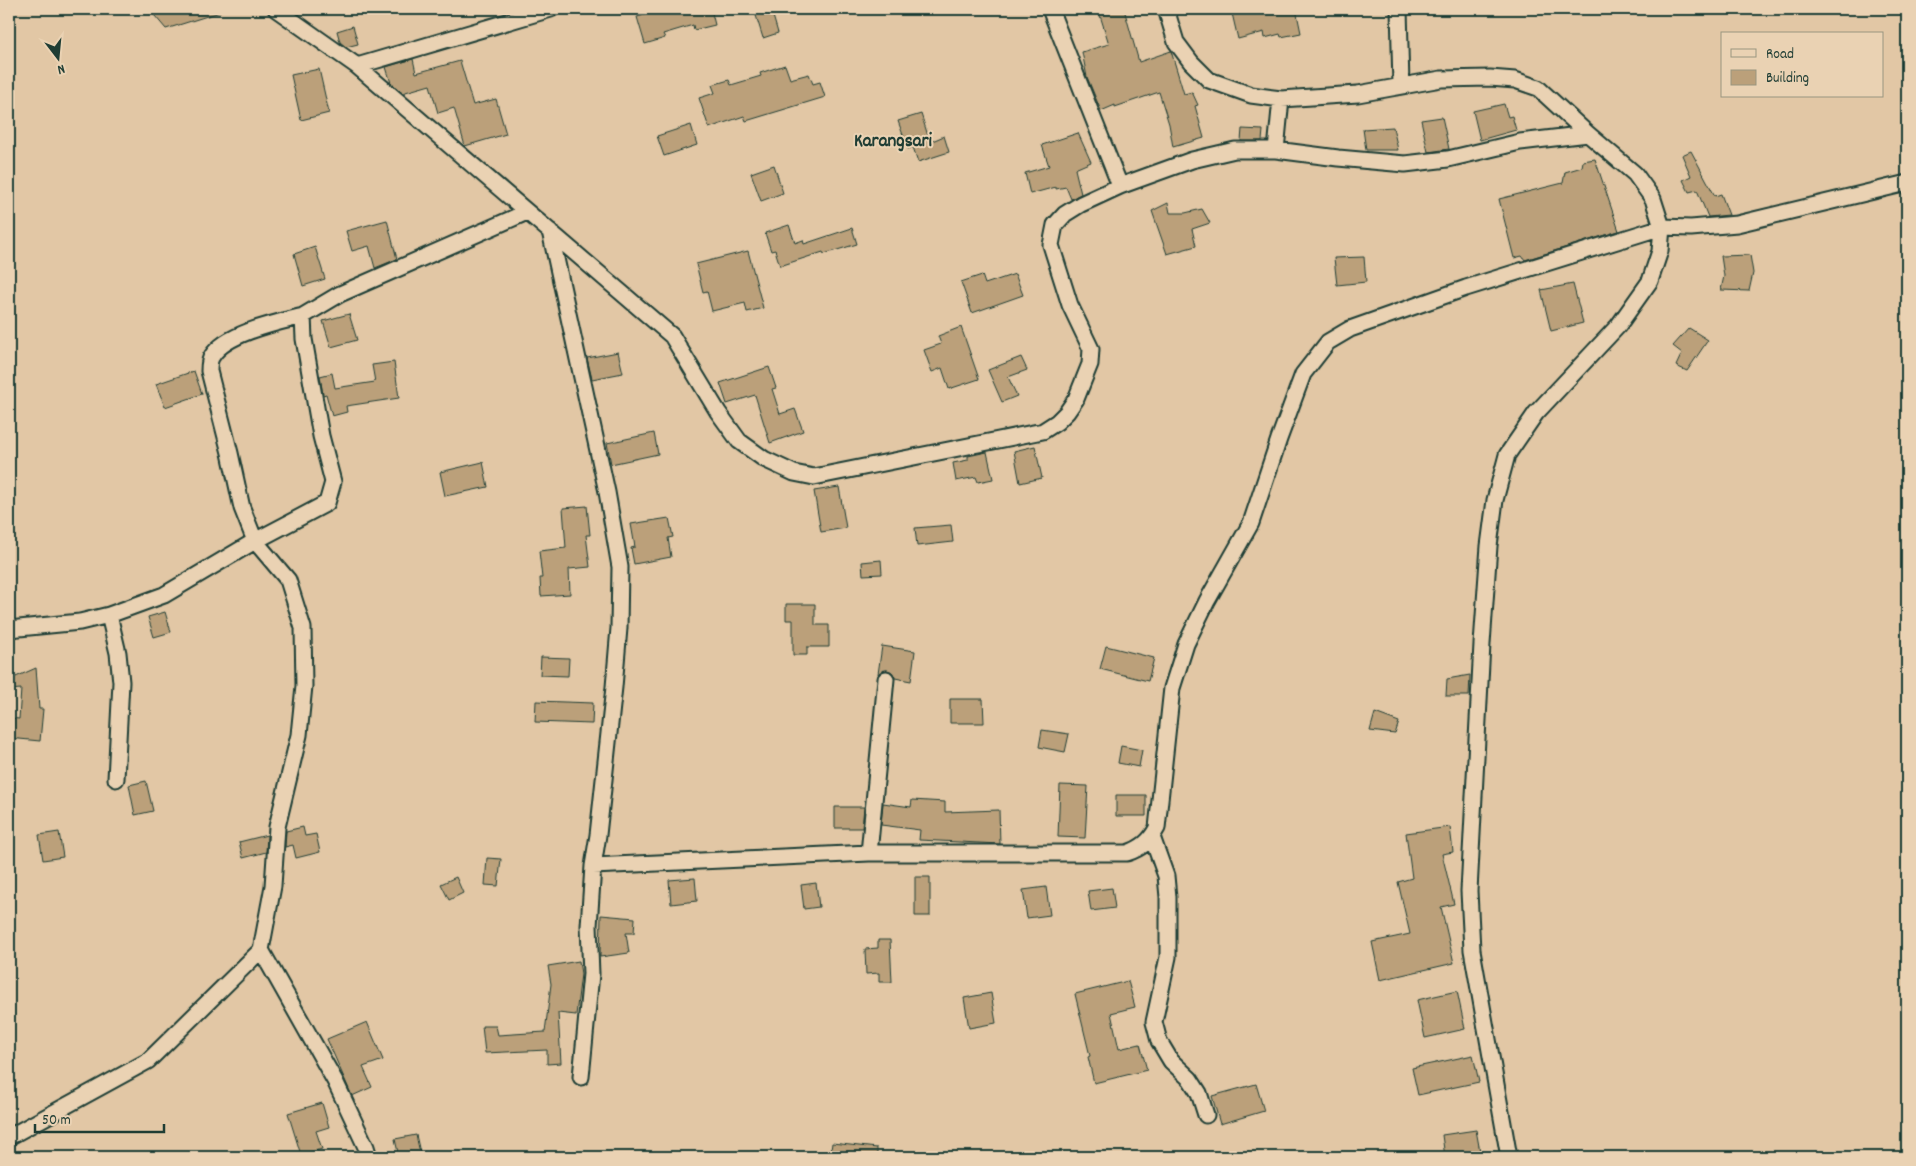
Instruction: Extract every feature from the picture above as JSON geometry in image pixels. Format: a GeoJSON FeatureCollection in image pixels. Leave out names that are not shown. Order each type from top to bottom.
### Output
{"type":"FeatureCollection","features":[{"type":"Feature","properties":{"kind":"street"},"geometry":{"type":"LineString","coordinates":[[276,9],[357,66],[672,336],[718,412],[739,441],[772,463],[794,473],[814,477],[1042,431],[1056,422],[1076,399],[1090,364],[1091,349],[1070,305],[1054,260],[1051,244],[1053,232],[1055,225],[1065,214],[1081,204],[1120,186],[1192,160],[1235,150],[1276,150],[1405,164],[1448,159],[1520,142],[1588,134]]}},
{"type":"Feature","properties":{"kind":"street"},"geometry":{"type":"LineString","coordinates":[[357,66],[551,9]]}},
{"type":"Feature","properties":{"kind":"street"},"geometry":{"type":"LineString","coordinates":[[1050,9],[1120,186]]}},
{"type":"Feature","properties":{"kind":"street"},"geometry":{"type":"LineString","coordinates":[[1166,9],[1176,42],[1191,62],[1209,80],[1251,95],[1282,99],[1358,94],[1400,80],[1490,78],[1515,80],[1538,88],[1635,174],[1652,199],[1662,227],[1660,251],[1650,281],[1618,326],[1536,413],[1507,455],[1495,500],[1482,644],[1469,891],[1472,950],[1509,1157]]}},
{"type":"Feature","properties":{"kind":"street"},"geometry":{"type":"LineString","coordinates":[[1399,9],[1400,80]]}},
{"type":"Feature","properties":{"kind":"street"},"geometry":{"type":"LineString","coordinates":[[1276,150],[1282,99]]}},
{"type":"Feature","properties":{"kind":"street"},"geometry":{"type":"LineString","coordinates":[[592,866],[869,852],[1127,853],[1144,846],[1152,837],[1156,828],[1172,688],[1186,644],[1207,601],[1251,523],[1279,439],[1304,374],[1328,342],[1350,329],[1466,288],[1662,227],[1691,228],[1737,224],[1907,183]]}},
{"type":"Feature","properties":{"kind":"street"},"geometry":{"type":"LineString","coordinates":[[9,1136],[148,1061],[262,950],[273,886],[276,827],[299,735],[304,686],[303,628],[288,580],[255,541],[242,508],[209,371],[211,358],[222,345],[235,338],[253,330],[304,316],[340,294],[527,212]]}},
{"type":"Feature","properties":{"kind":"street"},"geometry":{"type":"LineString","coordinates":[[550,231],[607,492],[620,567],[619,628],[614,687],[598,835],[592,866],[589,926],[590,981],[581,1077]]}},
{"type":"Feature","properties":{"kind":"street"},"geometry":{"type":"LineString","coordinates":[[9,629],[55,625],[109,616],[164,595],[255,541],[327,503],[332,482],[321,436],[304,339],[304,316]]}},
{"type":"Feature","properties":{"kind":"street"},"geometry":{"type":"LineString","coordinates":[[109,616],[118,653],[121,682],[116,779]]}},
{"type":"Feature","properties":{"kind":"street"},"geometry":{"type":"LineString","coordinates":[[869,852],[886,679]]}},
{"type":"Feature","properties":{"kind":"street"},"geometry":{"type":"LineString","coordinates":[[1152,837],[1166,876],[1168,897],[1168,957],[1154,1022],[1159,1041],[1171,1062],[1190,1079],[1199,1093],[1206,1115]]}},
{"type":"Feature","properties":{"kind":"street"},"geometry":{"type":"LineString","coordinates":[[262,950],[336,1081],[366,1147],[368,1157]]}},
{"type":"Feature","properties":{"kind":"building"},"geometry":{"type":"Polygon","coordinates":[[[149,9],[220,9],[220,12],[166,29],[149,9]]]}},
{"type":"Feature","properties":{"kind":"building"},"geometry":{"type":"Polygon","coordinates":[[[657,9],[711,9],[715,25],[694,30],[693,25],[663,34],[665,38],[645,44],[637,17],[658,11],[657,9]]]}},
{"type":"Feature","properties":{"kind":"building"},"geometry":{"type":"Polygon","coordinates":[[[754,9],[771,9],[778,33],[763,38],[754,9]]]}},
{"type":"Feature","properties":{"kind":"building"},"geometry":{"type":"Polygon","coordinates":[[[1098,9],[1124,9],[1139,62],[1171,51],[1184,94],[1192,92],[1198,105],[1195,106],[1204,138],[1173,147],[1169,124],[1159,92],[1101,111],[1087,77],[1082,52],[1109,44],[1098,9]]]}},
{"type":"Feature","properties":{"kind":"building"},"geometry":{"type":"Polygon","coordinates":[[[1231,9],[1296,9],[1301,33],[1281,37],[1280,34],[1265,38],[1264,32],[1238,39],[1231,9]]]}},
{"type":"Feature","properties":{"kind":"building"},"geometry":{"type":"Polygon","coordinates":[[[353,26],[358,44],[346,47],[340,42],[337,31],[353,26]]]}},
{"type":"Feature","properties":{"kind":"building"},"geometry":{"type":"Polygon","coordinates":[[[413,59],[416,73],[460,61],[473,105],[496,99],[506,134],[465,146],[454,108],[438,113],[430,85],[402,93],[391,83],[386,67],[413,59]]]}},
{"type":"Feature","properties":{"kind":"building"},"geometry":{"type":"Polygon","coordinates":[[[785,65],[790,79],[809,74],[813,84],[820,82],[825,97],[746,121],[744,116],[709,128],[699,98],[715,93],[712,85],[729,80],[731,85],[761,76],[760,73],[785,65]]]}},
{"type":"Feature","properties":{"kind":"building"},"geometry":{"type":"Polygon","coordinates":[[[319,69],[329,113],[301,120],[291,75],[319,69]]]}},
{"type":"Feature","properties":{"kind":"building"},"geometry":{"type":"Polygon","coordinates":[[[1504,104],[1508,117],[1512,116],[1516,130],[1480,140],[1473,111],[1504,104]]]}},
{"type":"Feature","properties":{"kind":"building"},"geometry":{"type":"Polygon","coordinates":[[[921,114],[930,142],[944,136],[949,152],[918,162],[913,147],[908,149],[898,121],[921,114]]]}},
{"type":"Feature","properties":{"kind":"building"},"geometry":{"type":"Polygon","coordinates":[[[1442,117],[1449,149],[1428,152],[1421,120],[1442,117]]]}},
{"type":"Feature","properties":{"kind":"building"},"geometry":{"type":"Polygon","coordinates":[[[691,125],[697,145],[664,156],[657,136],[691,125]]]}},
{"type":"Feature","properties":{"kind":"building"},"geometry":{"type":"Polygon","coordinates":[[[1393,127],[1398,150],[1366,150],[1363,129],[1393,127]]]}},
{"type":"Feature","properties":{"kind":"building"},"geometry":{"type":"Polygon","coordinates":[[[1242,129],[1263,130],[1262,141],[1241,141],[1242,129]]]}},
{"type":"Feature","properties":{"kind":"building"},"geometry":{"type":"Polygon","coordinates":[[[1078,133],[1091,162],[1075,169],[1081,194],[1071,199],[1066,187],[1056,189],[1056,187],[1030,194],[1025,173],[1049,166],[1042,145],[1078,133]]]}},
{"type":"Feature","properties":{"kind":"building"},"geometry":{"type":"Polygon","coordinates":[[[1691,151],[1715,196],[1721,194],[1729,215],[1708,217],[1697,190],[1689,192],[1683,180],[1691,176],[1682,155],[1691,151]]]}},
{"type":"Feature","properties":{"kind":"building"},"geometry":{"type":"Polygon","coordinates":[[[1595,159],[1619,231],[1525,260],[1522,256],[1514,258],[1499,199],[1563,183],[1565,172],[1582,167],[1583,161],[1595,159]]]}},
{"type":"Feature","properties":{"kind":"building"},"geometry":{"type":"Polygon","coordinates":[[[774,165],[783,193],[761,201],[751,173],[774,165]]]}},
{"type":"Feature","properties":{"kind":"building"},"geometry":{"type":"Polygon","coordinates":[[[1168,203],[1170,213],[1185,213],[1202,209],[1210,223],[1192,229],[1196,246],[1167,254],[1152,211],[1168,203]]]}},
{"type":"Feature","properties":{"kind":"building"},"geometry":{"type":"Polygon","coordinates":[[[387,220],[397,259],[375,268],[369,246],[352,251],[346,231],[387,220]]]}},
{"type":"Feature","properties":{"kind":"building"},"geometry":{"type":"Polygon","coordinates":[[[789,225],[795,243],[803,240],[804,244],[852,228],[857,244],[824,254],[823,252],[780,266],[775,250],[771,251],[765,233],[789,225]]]}},
{"type":"Feature","properties":{"kind":"building"},"geometry":{"type":"Polygon","coordinates":[[[315,247],[325,279],[303,286],[294,254],[315,247]]]}},
{"type":"Feature","properties":{"kind":"building"},"geometry":{"type":"Polygon","coordinates":[[[748,251],[763,308],[747,312],[745,303],[712,311],[707,291],[703,292],[696,264],[748,251]]]}},
{"type":"Feature","properties":{"kind":"building"},"geometry":{"type":"Polygon","coordinates":[[[1750,255],[1753,273],[1749,291],[1721,290],[1724,276],[1721,256],[1750,255]]]}},
{"type":"Feature","properties":{"kind":"building"},"geometry":{"type":"Polygon","coordinates":[[[1364,257],[1366,282],[1337,285],[1334,258],[1364,257]]]}},
{"type":"Feature","properties":{"kind":"building"},"geometry":{"type":"Polygon","coordinates":[[[1015,274],[1023,295],[972,313],[961,282],[982,275],[985,284],[1015,274]]]}},
{"type":"Feature","properties":{"kind":"building"},"geometry":{"type":"Polygon","coordinates":[[[1573,284],[1583,323],[1551,331],[1541,290],[1573,284]]]}},
{"type":"Feature","properties":{"kind":"building"},"geometry":{"type":"Polygon","coordinates":[[[349,314],[357,340],[331,347],[323,321],[349,314]]]}},
{"type":"Feature","properties":{"kind":"building"},"geometry":{"type":"Polygon","coordinates":[[[961,327],[979,379],[949,389],[942,368],[932,372],[924,350],[941,344],[938,336],[961,327]]]}},
{"type":"Feature","properties":{"kind":"building"},"geometry":{"type":"Polygon","coordinates":[[[1689,328],[1708,340],[1687,371],[1676,366],[1682,353],[1673,346],[1689,328]]]}},
{"type":"Feature","properties":{"kind":"building"},"geometry":{"type":"Polygon","coordinates":[[[618,352],[623,373],[592,379],[587,358],[618,352]]]}},
{"type":"Feature","properties":{"kind":"building"},"geometry":{"type":"Polygon","coordinates":[[[1021,357],[1027,370],[1008,377],[1017,396],[1002,402],[988,370],[1021,357]]]}},
{"type":"Feature","properties":{"kind":"building"},"geometry":{"type":"Polygon","coordinates":[[[394,362],[399,398],[346,406],[347,412],[332,416],[326,394],[323,395],[320,376],[332,373],[335,388],[375,382],[372,365],[394,362]]]}},
{"type":"Feature","properties":{"kind":"building"},"geometry":{"type":"Polygon","coordinates":[[[769,367],[776,388],[772,389],[780,414],[795,409],[803,431],[770,443],[755,395],[727,404],[720,383],[769,367]]]}},
{"type":"Feature","properties":{"kind":"building"},"geometry":{"type":"Polygon","coordinates":[[[194,371],[202,394],[165,407],[156,384],[194,371]]]}},
{"type":"Feature","properties":{"kind":"building"},"geometry":{"type":"Polygon","coordinates":[[[654,433],[658,454],[611,464],[607,443],[654,433]]]}},
{"type":"Feature","properties":{"kind":"building"},"geometry":{"type":"Polygon","coordinates":[[[1035,446],[1042,478],[1020,483],[1014,451],[1035,446]]]}},
{"type":"Feature","properties":{"kind":"building"},"geometry":{"type":"Polygon","coordinates":[[[987,452],[993,479],[978,482],[976,477],[956,481],[953,463],[968,460],[968,456],[987,452]]]}},
{"type":"Feature","properties":{"kind":"building"},"geometry":{"type":"Polygon","coordinates":[[[483,462],[488,487],[445,496],[440,472],[483,462]]]}},
{"type":"Feature","properties":{"kind":"building"},"geometry":{"type":"Polygon","coordinates":[[[839,487],[846,528],[821,532],[814,491],[839,487]]]}},
{"type":"Feature","properties":{"kind":"building"},"geometry":{"type":"Polygon","coordinates":[[[587,506],[590,535],[586,535],[590,567],[569,569],[570,594],[541,596],[540,578],[542,578],[539,551],[566,548],[563,508],[587,506]]]}},
{"type":"Feature","properties":{"kind":"building"},"geometry":{"type":"Polygon","coordinates":[[[669,518],[673,537],[668,538],[671,557],[634,564],[631,548],[635,547],[631,524],[669,518]]]}},
{"type":"Feature","properties":{"kind":"building"},"geometry":{"type":"Polygon","coordinates":[[[951,525],[953,542],[917,546],[915,528],[951,525]]]}},
{"type":"Feature","properties":{"kind":"building"},"geometry":{"type":"Polygon","coordinates":[[[881,560],[882,574],[863,575],[862,562],[881,560]]]}},
{"type":"Feature","properties":{"kind":"building"},"geometry":{"type":"Polygon","coordinates":[[[786,604],[815,604],[815,625],[829,625],[829,647],[807,647],[807,655],[793,655],[793,620],[786,620],[786,604]]]}},
{"type":"Feature","properties":{"kind":"building"},"geometry":{"type":"Polygon","coordinates":[[[165,612],[171,632],[154,637],[148,617],[165,612]]]}},
{"type":"Feature","properties":{"kind":"building"},"geometry":{"type":"Polygon","coordinates":[[[882,646],[915,651],[911,681],[895,678],[892,672],[887,670],[878,674],[882,646]]]}},
{"type":"Feature","properties":{"kind":"building"},"geometry":{"type":"Polygon","coordinates":[[[1106,646],[1154,658],[1148,681],[1100,669],[1106,646]]]}},
{"type":"Feature","properties":{"kind":"building"},"geometry":{"type":"Polygon","coordinates":[[[541,657],[569,658],[568,676],[540,675],[541,657]]]}},
{"type":"Feature","properties":{"kind":"building"},"geometry":{"type":"Polygon","coordinates":[[[36,668],[39,709],[43,709],[40,741],[9,738],[9,718],[19,719],[21,689],[9,690],[9,680],[36,668]]]}},
{"type":"Feature","properties":{"kind":"building"},"geometry":{"type":"Polygon","coordinates":[[[1470,675],[1469,696],[1446,696],[1447,679],[1470,675]]]}},
{"type":"Feature","properties":{"kind":"building"},"geometry":{"type":"Polygon","coordinates":[[[950,699],[983,699],[984,723],[950,723],[950,699]]]}},
{"type":"Feature","properties":{"kind":"building"},"geometry":{"type":"Polygon","coordinates":[[[536,701],[593,703],[592,724],[535,722],[536,701]]]}},
{"type":"Feature","properties":{"kind":"building"},"geometry":{"type":"Polygon","coordinates":[[[1375,713],[1399,722],[1395,734],[1370,731],[1375,713]]]}},
{"type":"Feature","properties":{"kind":"building"},"geometry":{"type":"Polygon","coordinates":[[[1042,730],[1069,734],[1065,752],[1039,747],[1042,730]]]}},
{"type":"Feature","properties":{"kind":"building"},"geometry":{"type":"Polygon","coordinates":[[[1121,746],[1142,750],[1139,767],[1118,763],[1121,746]]]}},
{"type":"Feature","properties":{"kind":"building"},"geometry":{"type":"Polygon","coordinates":[[[146,781],[153,811],[135,815],[129,785],[146,781]]]}},
{"type":"Feature","properties":{"kind":"building"},"geometry":{"type":"Polygon","coordinates":[[[1060,785],[1088,786],[1085,838],[1058,837],[1060,785]]]}},
{"type":"Feature","properties":{"kind":"building"},"geometry":{"type":"Polygon","coordinates":[[[1116,795],[1146,795],[1146,816],[1116,816],[1116,795]]]}},
{"type":"Feature","properties":{"kind":"building"},"geometry":{"type":"Polygon","coordinates":[[[912,800],[945,802],[945,812],[999,810],[1000,844],[919,840],[920,830],[881,825],[883,803],[911,807],[912,800]]]}},
{"type":"Feature","properties":{"kind":"building"},"geometry":{"type":"Polygon","coordinates":[[[835,807],[864,807],[862,828],[835,828],[835,807]]]}},
{"type":"Feature","properties":{"kind":"building"},"geometry":{"type":"Polygon","coordinates":[[[303,827],[305,836],[316,834],[320,852],[296,858],[293,845],[285,847],[286,831],[303,827]]]}},
{"type":"Feature","properties":{"kind":"building"},"geometry":{"type":"Polygon","coordinates":[[[1450,827],[1453,852],[1442,854],[1454,904],[1441,907],[1454,963],[1380,980],[1372,942],[1410,934],[1398,882],[1412,878],[1406,833],[1450,827]]]}},
{"type":"Feature","properties":{"kind":"building"},"geometry":{"type":"Polygon","coordinates":[[[59,832],[63,857],[43,860],[39,835],[59,832]]]}},
{"type":"Feature","properties":{"kind":"building"},"geometry":{"type":"Polygon","coordinates":[[[267,835],[266,852],[243,858],[239,842],[267,835]]]}},
{"type":"Feature","properties":{"kind":"building"},"geometry":{"type":"Polygon","coordinates":[[[487,858],[501,859],[498,886],[485,885],[487,858]]]}},
{"type":"Feature","properties":{"kind":"building"},"geometry":{"type":"Polygon","coordinates":[[[456,877],[463,893],[449,900],[441,884],[456,877]]]}},
{"type":"Feature","properties":{"kind":"building"},"geometry":{"type":"Polygon","coordinates":[[[915,877],[930,877],[930,916],[915,916],[915,877]]]}},
{"type":"Feature","properties":{"kind":"building"},"geometry":{"type":"Polygon","coordinates":[[[695,878],[697,901],[671,904],[669,880],[695,878]]]}},
{"type":"Feature","properties":{"kind":"building"},"geometry":{"type":"Polygon","coordinates":[[[816,883],[819,907],[804,909],[801,885],[816,883]]]}},
{"type":"Feature","properties":{"kind":"building"},"geometry":{"type":"Polygon","coordinates":[[[1046,887],[1050,915],[1027,918],[1023,890],[1046,887]]]}},
{"type":"Feature","properties":{"kind":"building"},"geometry":{"type":"Polygon","coordinates":[[[1112,888],[1115,908],[1091,911],[1088,891],[1112,888]]]}},
{"type":"Feature","properties":{"kind":"building"},"geometry":{"type":"Polygon","coordinates":[[[601,915],[635,918],[634,933],[626,933],[629,953],[600,957],[601,915]]]}},
{"type":"Feature","properties":{"kind":"building"},"geometry":{"type":"Polygon","coordinates":[[[878,940],[890,940],[892,982],[879,982],[879,973],[866,974],[865,949],[878,948],[878,940]]]}},
{"type":"Feature","properties":{"kind":"building"},"geometry":{"type":"Polygon","coordinates":[[[579,961],[581,974],[576,1015],[558,1013],[561,1063],[547,1064],[547,1050],[485,1053],[482,1026],[496,1026],[498,1035],[545,1032],[551,984],[548,966],[579,961]]]}},
{"type":"Feature","properties":{"kind":"building"},"geometry":{"type":"Polygon","coordinates":[[[1128,981],[1135,1007],[1111,1013],[1119,1049],[1140,1044],[1147,1070],[1094,1083],[1088,1057],[1090,1056],[1075,994],[1128,981]]]}},
{"type":"Feature","properties":{"kind":"building"},"geometry":{"type":"Polygon","coordinates":[[[1457,991],[1465,1029],[1425,1038],[1417,1000],[1457,991]]]}},
{"type":"Feature","properties":{"kind":"building"},"geometry":{"type":"Polygon","coordinates":[[[991,993],[996,1023],[969,1028],[964,998],[991,993]]]}},
{"type":"Feature","properties":{"kind":"building"},"geometry":{"type":"Polygon","coordinates":[[[367,1022],[383,1060],[363,1067],[372,1087],[352,1096],[327,1039],[367,1022]]]}},
{"type":"Feature","properties":{"kind":"building"},"geometry":{"type":"Polygon","coordinates":[[[1473,1055],[1479,1082],[1418,1095],[1412,1068],[1473,1055]]]}},
{"type":"Feature","properties":{"kind":"building"},"geometry":{"type":"Polygon","coordinates":[[[1256,1084],[1264,1111],[1220,1124],[1212,1096],[1256,1084]]]}},
{"type":"Feature","properties":{"kind":"building"},"geometry":{"type":"Polygon","coordinates":[[[322,1103],[329,1127],[316,1131],[322,1149],[301,1155],[288,1113],[322,1103]]]}},
{"type":"Feature","properties":{"kind":"building"},"geometry":{"type":"Polygon","coordinates":[[[1476,1130],[1481,1157],[1445,1157],[1442,1135],[1476,1130]]]}},
{"type":"Feature","properties":{"kind":"building"},"geometry":{"type":"Polygon","coordinates":[[[416,1135],[421,1157],[399,1157],[395,1139],[416,1135]]]}},
{"type":"Feature","properties":{"kind":"building"},"geometry":{"type":"Polygon","coordinates":[[[832,1143],[877,1148],[877,1157],[830,1157],[832,1143]]]}},
{"type":"Feature","properties":{"kind":"district","name":"Karangsari"},"geometry":{"type":"Point","coordinates":[893,139]}}]}
